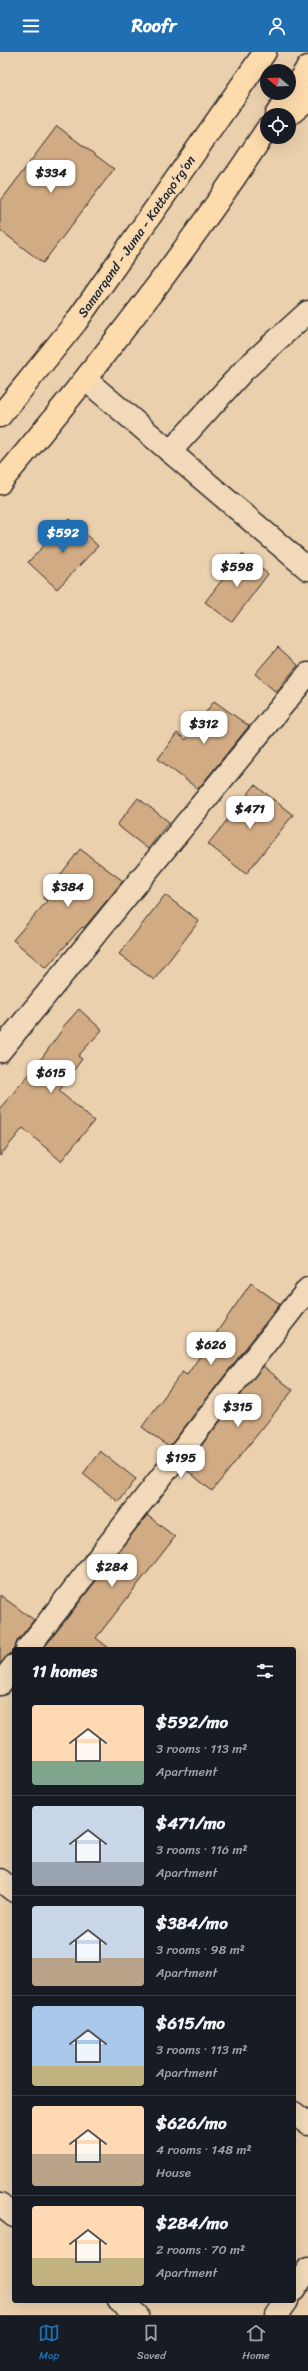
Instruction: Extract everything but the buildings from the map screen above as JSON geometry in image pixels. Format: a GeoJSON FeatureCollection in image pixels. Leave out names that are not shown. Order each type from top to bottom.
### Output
{"type":"FeatureCollection","features":[{"type":"Feature","properties":{"kind":"main road","name":"Samarqand - Juma - Kattaqo‘rg‘on"},"geometry":{"type":"LineString","coordinates":[[0,416],[76,322],[265,52]]}},
{"type":"Feature","properties":{"kind":"main road"},"geometry":{"type":"LineString","coordinates":[[281,108],[308,67]]}},
{"type":"Feature","properties":{"kind":"main road"},"geometry":{"type":"LineString","coordinates":[[296,109],[308,99]]}},
{"type":"Feature","properties":{"kind":"main road"},"geometry":{"type":"LineString","coordinates":[[0,483],[86,380],[236,176],[260,141]]}},
{"type":"Feature","properties":{"kind":"street"},"geometry":{"type":"LineString","coordinates":[[170,452],[244,370],[308,312]]}},
{"type":"Feature","properties":{"kind":"street"},"geometry":{"type":"LineString","coordinates":[[86,380],[308,569]]}},
{"type":"Feature","properties":{"kind":"street"},"geometry":{"type":"LineString","coordinates":[[0,1051],[308,674]]}},
{"type":"Feature","properties":{"kind":"street"},"geometry":{"type":"LineString","coordinates":[[29,1647],[308,1288]]}},
{"type":"Feature","properties":{"kind":"street"},"geometry":{"type":"LineString","coordinates":[[0,1684],[12,1669]]}},
{"type":"Feature","properties":{"kind":"street"},"geometry":{"type":"LineString","coordinates":[[0,1880],[12,1889]]}},
{"type":"Feature","properties":{"kind":"street"},"geometry":{"type":"LineString","coordinates":[[296,2115],[308,2124]]}},
{"type":"Feature","properties":{"kind":"street"},"geometry":{"type":"LineString","coordinates":[[0,2205],[12,2214]]}},
{"type":"Feature","properties":{"kind":"street"},"geometry":{"type":"LineString","coordinates":[[296,2287],[308,2269]]}},
{"type":"Feature","properties":{"kind":"street"},"geometry":{"type":"LineString","coordinates":[[122,2303],[137,2315]]}},
{"type":"Feature","properties":{"kind":"street"},"geometry":{"type":"LineString","coordinates":[[277,2315],[286,2303]]}}]}
